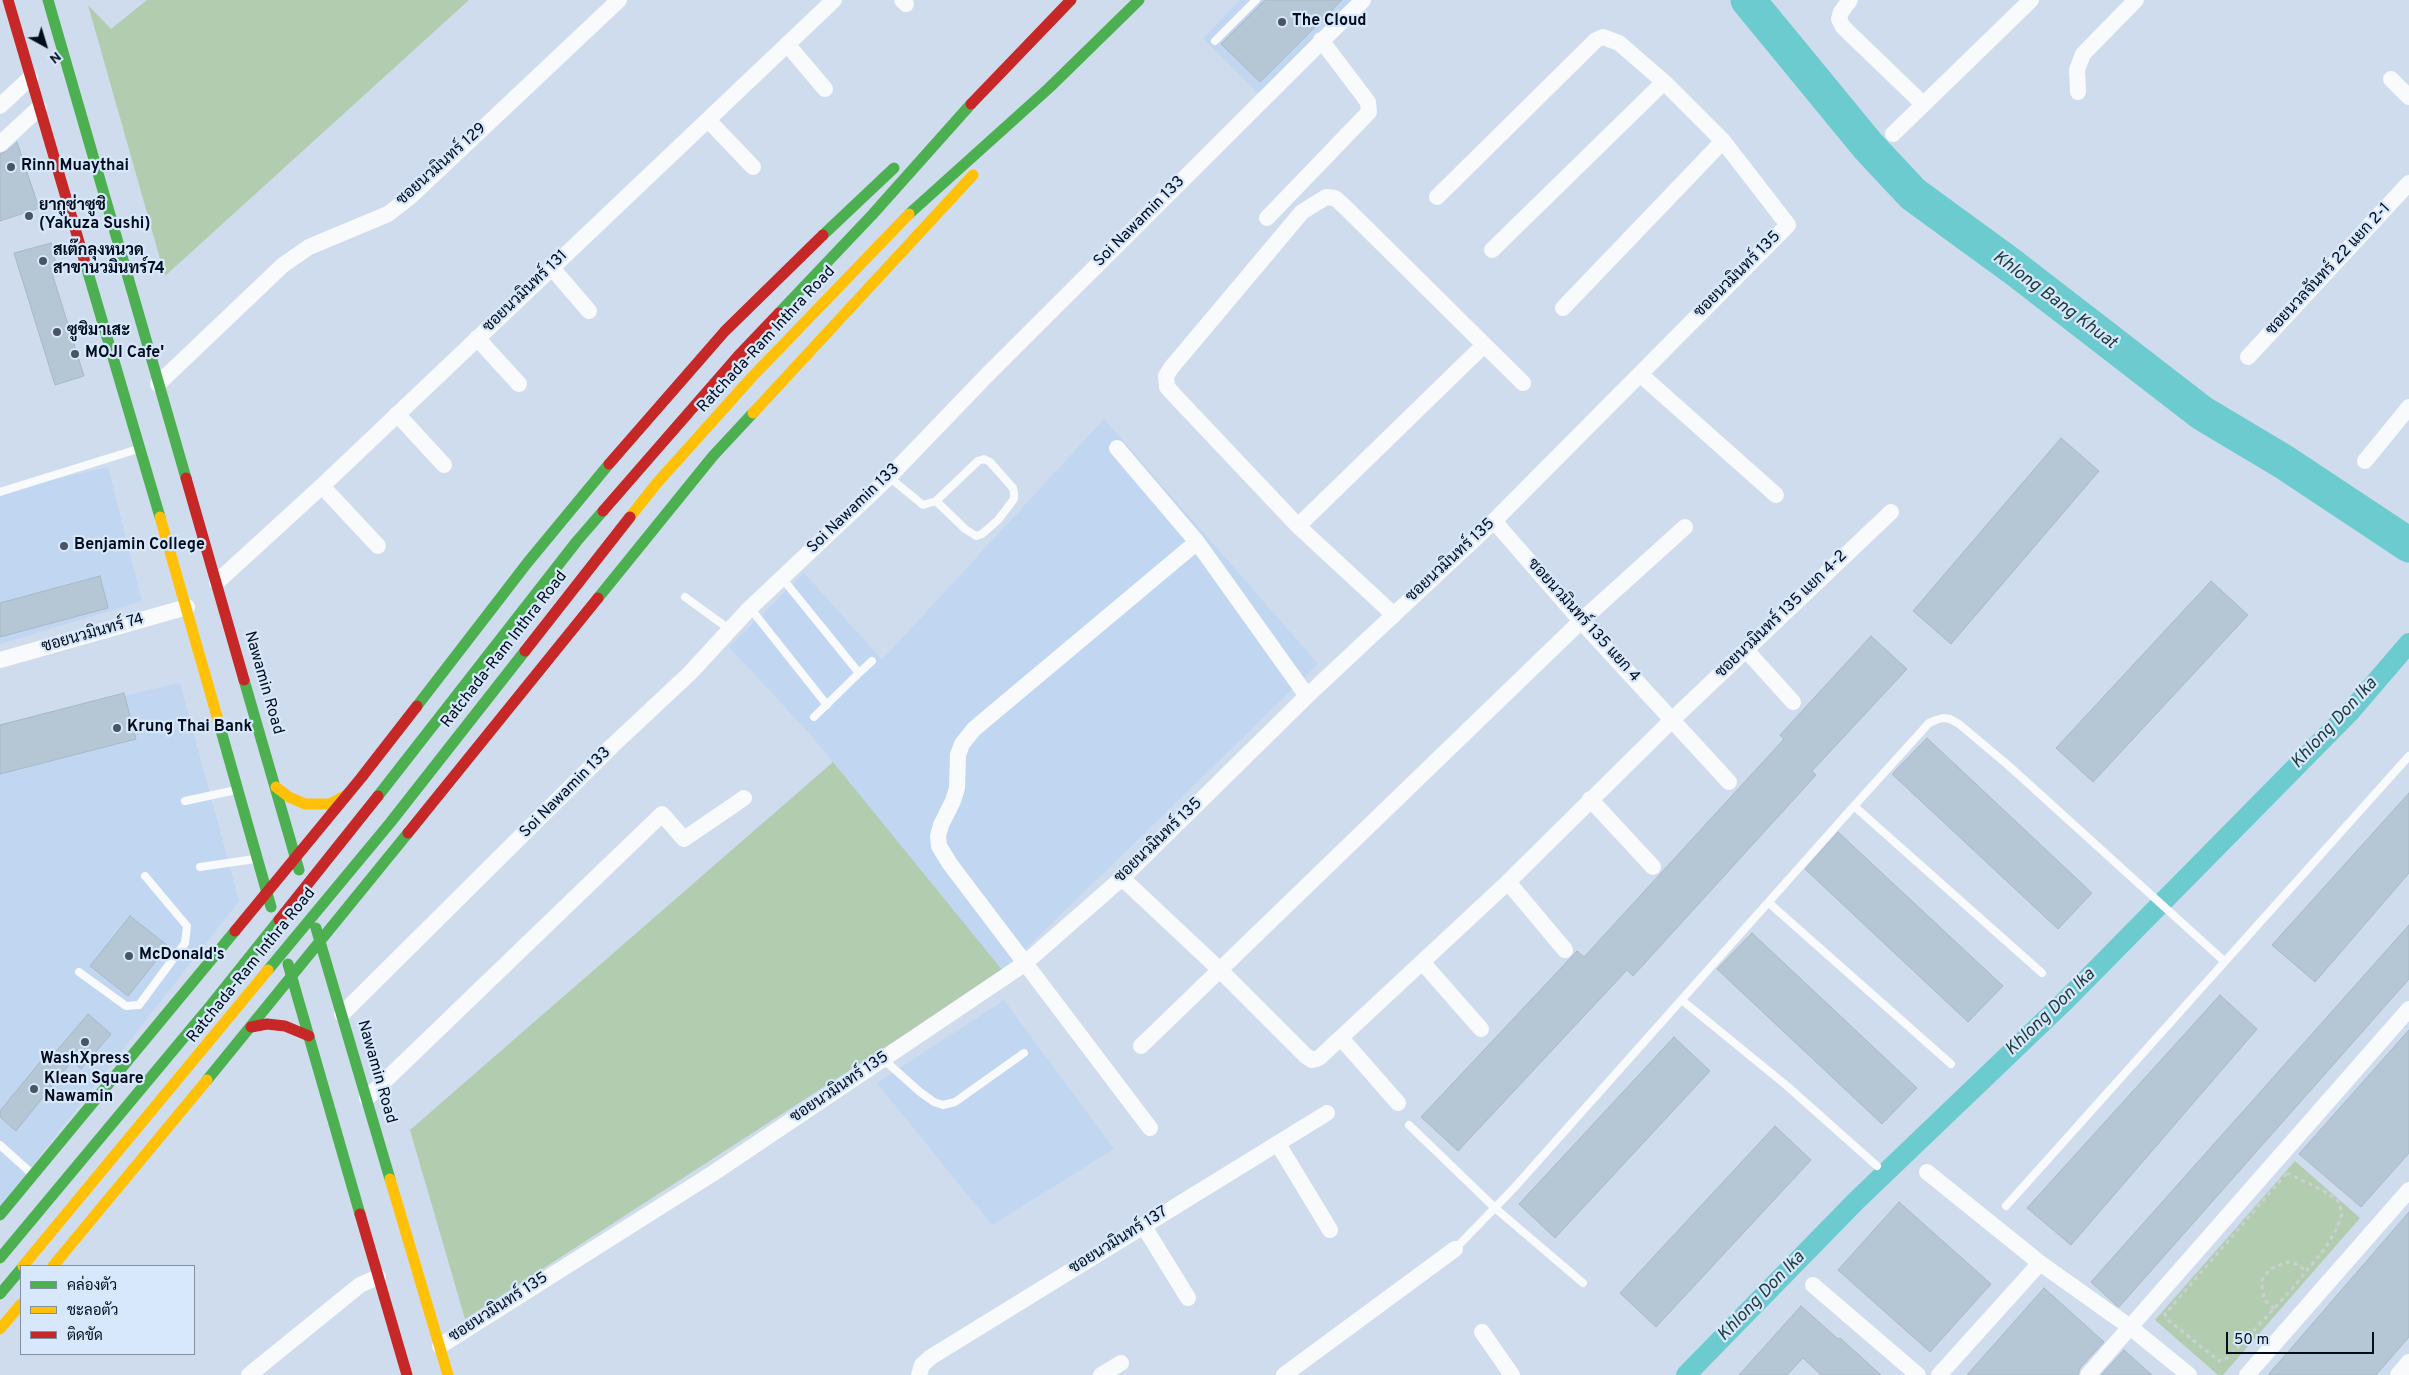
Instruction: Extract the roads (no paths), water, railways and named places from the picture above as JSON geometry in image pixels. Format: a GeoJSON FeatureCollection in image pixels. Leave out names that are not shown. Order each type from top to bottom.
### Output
{"type":"FeatureCollection","features":[{"type":"Feature","properties":{"kind":"main road","name":"Nawamin Road"},"geometry":{"type":"LineString","coordinates":[[48,0],[276,787],[291,852],[319,941],[338,1015],[367,1098],[448,1375]]}},
{"type":"Feature","properties":{"kind":"main road","name":"Ratchada-Ram Inthra Road"},"geometry":{"type":"LineString","coordinates":[[0,1258],[211,1005],[370,806],[577,541],[738,356],[872,215],[993,79],[1071,0]]}},
{"type":"Feature","properties":{"kind":"main road","name":"Ratchada-Ram Inthra Road"},"geometry":{"type":"LineString","coordinates":[[24,1265],[390,824],[657,483],[752,377],[903,220],[1049,88],[1139,0]]}},
{"type":"Feature","properties":{"kind":"main road"},"geometry":{"type":"LineString","coordinates":[[8,8],[187,607],[238,789],[261,858],[266,892],[310,1028],[378,1277],[407,1375]]}},
{"type":"Feature","properties":{"kind":"main road","name":"Ratchada-Ram Inthra Road"},"geometry":{"type":"LineString","coordinates":[[0,1215],[75,1127],[266,892],[291,852],[349,793],[528,562],[625,445],[725,331],[854,204],[993,79]]}},
{"type":"Feature","properties":{"kind":"main road","name":"Ratchada-Ram Inthra Road"},"geometry":{"type":"LineString","coordinates":[[54,1265],[251,1027],[713,456],[781,380],[929,224],[1049,88]]}},
{"type":"Feature","properties":{"kind":"main road"},"geometry":{"type":"LineString","coordinates":[[361,778],[365,814],[371,827],[393,836],[407,832]]}},
{"type":"Feature","properties":{"kind":"main road"},"geometry":{"type":"LineString","coordinates":[[276,787],[289,797],[304,804],[330,804],[349,793]]}},
{"type":"Feature","properties":{"kind":"main road"},"geometry":{"type":"LineString","coordinates":[[251,1027],[267,1024],[310,1028]]}},
{"type":"Feature","properties":{"kind":"main road"},"geometry":{"type":"LineString","coordinates":[[75,1127],[96,1120],[121,1124],[136,1146],[132,1171]]}},
{"type":"Feature","properties":{"kind":"main road","name":"Ratchada-Ram Inthra Road"},"geometry":{"type":"LineString","coordinates":[[0,1294],[20,1270]]}},
{"type":"Feature","properties":{"kind":"main road"},"geometry":{"type":"LineString","coordinates":[[0,1329],[20,1305]]}},
{"type":"Feature","properties":{"kind":"street","name":"ซอยนวมินทร์ 129"},"geometry":{"type":"LineString","coordinates":[[158,384],[283,265],[308,247],[388,214],[410,197],[620,0]]}},
{"type":"Feature","properties":{"kind":"street","name":"ซอยนวมินทร์ 131"},"geometry":{"type":"LineString","coordinates":[[217,582],[322,486],[834,0]]}},
{"type":"Feature","properties":{"kind":"street","name":"Soi Nawamin 133"},"geometry":{"type":"LineString","coordinates":[[338,1015],[690,672],[750,608],[889,477],[988,374],[1363,0]]}},
{"type":"Feature","properties":{"kind":"street"},"geometry":{"type":"LineString","coordinates":[[1850,0],[1841,12],[1840,19],[1843,27],[1923,104]]}},
{"type":"Feature","properties":{"kind":"street"},"geometry":{"type":"LineString","coordinates":[[1893,134],[2031,0]]}},
{"type":"Feature","properties":{"kind":"street"},"geometry":{"type":"LineString","coordinates":[[2078,92],[2077,70],[2083,54],[2136,0]]}},
{"type":"Feature","properties":{"kind":"street"},"geometry":{"type":"LineString","coordinates":[[1437,197],[1596,40],[1603,37],[1619,43],[1664,82],[1723,141],[1563,308]]}},
{"type":"Feature","properties":{"kind":"street"},"geometry":{"type":"LineString","coordinates":[[1267,218],[1368,112],[1368,102],[1321,40]]}},
{"type":"Feature","properties":{"kind":"street"},"geometry":{"type":"LineString","coordinates":[[787,44],[825,89]]}},
{"type":"Feature","properties":{"kind":"street"},"geometry":{"type":"LineString","coordinates":[[0,106],[30,78]]}},
{"type":"Feature","properties":{"kind":"street"},"geometry":{"type":"LineString","coordinates":[[2391,79],[2409,97]]}},
{"type":"Feature","properties":{"kind":"street"},"geometry":{"type":"LineString","coordinates":[[1492,250],[1664,82]]}},
{"type":"Feature","properties":{"kind":"street"},"geometry":{"type":"LineString","coordinates":[[0,144],[39,108]]}},
{"type":"Feature","properties":{"kind":"street"},"geometry":{"type":"LineString","coordinates":[[708,120],[753,167]]}},
{"type":"Feature","properties":{"kind":"street","name":"ซอยนวมินทร์ 135"},"geometry":{"type":"LineString","coordinates":[[440,1346],[712,1174],[1024,964],[1122,878],[1307,696],[1494,521],[1788,225],[1723,141]]}},
{"type":"Feature","properties":{"kind":"street","name":"ซอยนวลจันทร์ 22 แยก 2-1"},"geometry":{"type":"LineString","coordinates":[[2248,357],[2409,183]]}},
{"type":"Feature","properties":{"kind":"street"},"geometry":{"type":"LineString","coordinates":[[1394,615],[1298,526],[1177,398],[1166,381],[1171,368],[1302,212],[1326,197],[1335,198],[1522,383]]}},
{"type":"Feature","properties":{"kind":"street"},"geometry":{"type":"LineString","coordinates":[[552,268],[589,311]]}},
{"type":"Feature","properties":{"kind":"street"},"geometry":{"type":"LineString","coordinates":[[477,338],[519,384]]}},
{"type":"Feature","properties":{"kind":"street"},"geometry":{"type":"LineString","coordinates":[[1298,526],[1483,346]]}},
{"type":"Feature","properties":{"kind":"street"},"geometry":{"type":"LineString","coordinates":[[1641,375],[1776,495]]}},
{"type":"Feature","properties":{"kind":"street"},"geometry":{"type":"LineString","coordinates":[[2365,461],[2409,408]]}},
{"type":"Feature","properties":{"kind":"street"},"geometry":{"type":"LineString","coordinates":[[398,414],[444,465]]}},
{"type":"Feature","properties":{"kind":"street"},"geometry":{"type":"LineString","coordinates":[[1117,448],[1197,542],[1307,696]]}},
{"type":"Feature","properties":{"kind":"street"},"geometry":{"type":"LineString","coordinates":[[322,486],[378,546]]}},
{"type":"Feature","properties":{"kind":"street","name":"ซอยนวมินทร์ 135 แยก 4-2"},"geometry":{"type":"LineString","coordinates":[[1220,970],[1306,1056],[1312,1060],[1319,1058],[1508,882],[1590,799],[1891,512]]}},
{"type":"Feature","properties":{"kind":"street","name":"ซอยนวมินทร์ 135 แยก 4"},"geometry":{"type":"LineString","coordinates":[[1494,521],[1581,621],[1729,782]]}},
{"type":"Feature","properties":{"kind":"street"},"geometry":{"type":"LineString","coordinates":[[1141,1046],[1581,621],[1685,527]]}},
{"type":"Feature","properties":{"kind":"street"},"geometry":{"type":"LineString","coordinates":[[1150,1128],[1024,964],[939,846],[938,836],[941,825],[954,801],[957,788],[958,755],[962,744],[974,729],[1197,542]]}},
{"type":"Feature","properties":{"kind":"street","name":"ซอยนวมินทร์ 74"},"geometry":{"type":"LineString","coordinates":[[0,660],[187,607]]}},
{"type":"Feature","properties":{"kind":"street"},"geometry":{"type":"LineString","coordinates":[[1746,650],[1793,702]]}},
{"type":"Feature","properties":{"kind":"street"},"geometry":{"type":"LineString","coordinates":[[367,1098],[662,814],[684,839],[744,798]]}},
{"type":"Feature","properties":{"kind":"street"},"geometry":{"type":"LineString","coordinates":[[1590,799],[1653,868]]}},
{"type":"Feature","properties":{"kind":"street"},"geometry":{"type":"LineString","coordinates":[[1122,878],[1220,970]]}},
{"type":"Feature","properties":{"kind":"street"},"geometry":{"type":"LineString","coordinates":[[1508,882],[1565,950]]}},
{"type":"Feature","properties":{"kind":"street"},"geometry":{"type":"LineString","coordinates":[[1423,963],[1481,1028]]}},
{"type":"Feature","properties":{"kind":"street"},"geometry":{"type":"LineString","coordinates":[[2088,1375],[2409,1009]]}},
{"type":"Feature","properties":{"kind":"street"},"geometry":{"type":"LineString","coordinates":[[1341,1038],[1398,1103]]}},
{"type":"Feature","properties":{"kind":"street","name":"ซอยนวมินทร์ 137"},"geometry":{"type":"LineString","coordinates":[[919,1375],[922,1365],[932,1357],[1327,1114]]}},
{"type":"Feature","properties":{"kind":"street"},"geometry":{"type":"LineString","coordinates":[[1278,1144],[1330,1230]]}},
{"type":"Feature","properties":{"kind":"street"},"geometry":{"type":"LineString","coordinates":[[1927,1172],[2040,1263],[2130,1326],[2189,1375]]}},
{"type":"Feature","properties":{"kind":"street"},"geometry":{"type":"LineString","coordinates":[[2247,1375],[2409,1190]]}},
{"type":"Feature","properties":{"kind":"street"},"geometry":{"type":"LineString","coordinates":[[1144,1225],[1188,1298]]}},
{"type":"Feature","properties":{"kind":"street"},"geometry":{"type":"LineString","coordinates":[[1284,1375],[1455,1249]]}},
{"type":"Feature","properties":{"kind":"street"},"geometry":{"type":"LineString","coordinates":[[1939,1375],[2040,1263]]}},
{"type":"Feature","properties":{"kind":"street"},"geometry":{"type":"LineString","coordinates":[[249,1375],[360,1285],[378,1277]]}},
{"type":"Feature","properties":{"kind":"street"},"geometry":{"type":"LineString","coordinates":[[1813,1285],[1918,1375]]}},
{"type":"Feature","properties":{"kind":"street"},"geometry":{"type":"LineString","coordinates":[[1482,1332],[1512,1375]]}},
{"type":"Feature","properties":{"kind":"street"},"geometry":{"type":"LineString","coordinates":[[2398,1375],[2409,1362]]}},
{"type":"Feature","properties":{"kind":"street"},"geometry":{"type":"LineString","coordinates":[[1101,1375],[1121,1363]]}},
{"type":"Feature","properties":{"kind":"lane"},"geometry":{"type":"LineString","coordinates":[[1215,41],[1256,0]]}},
{"type":"Feature","properties":{"kind":"lane"},"geometry":{"type":"LineString","coordinates":[[0,492],[140,448]]}},
{"type":"Feature","properties":{"kind":"lane"},"geometry":{"type":"LineString","coordinates":[[889,477],[923,505],[936,501],[978,461],[984,459],[990,462],[1013,488],[1014,493],[1014,499],[998,520],[982,534],[976,536],[965,529],[936,501]]}},
{"type":"Feature","properties":{"kind":"lane"},"geometry":{"type":"LineString","coordinates":[[782,578],[859,673]]}},
{"type":"Feature","properties":{"kind":"lane"},"geometry":{"type":"LineString","coordinates":[[685,596],[729,629]]}},
{"type":"Feature","properties":{"kind":"lane"},"geometry":{"type":"LineString","coordinates":[[750,608],[827,704]]}},
{"type":"Feature","properties":{"kind":"lane"},"geometry":{"type":"LineString","coordinates":[[814,717],[872,661]]}},
{"type":"Feature","properties":{"kind":"lane"},"geometry":{"type":"LineString","coordinates":[[1455,1249],[1495,1208],[1683,1001],[1854,806],[1930,723],[1943,718],[1950,719],[2009,766],[2224,961]]}},
{"type":"Feature","properties":{"kind":"lane"},"geometry":{"type":"LineString","coordinates":[[2006,1206],[2409,756]]}},
{"type":"Feature","properties":{"kind":"lane"},"geometry":{"type":"LineString","coordinates":[[185,801],[238,789]]}},
{"type":"Feature","properties":{"kind":"lane"},"geometry":{"type":"LineString","coordinates":[[1854,806],[2042,972]]}},
{"type":"Feature","properties":{"kind":"lane"},"geometry":{"type":"LineString","coordinates":[[200,867],[261,858]]}},
{"type":"Feature","properties":{"kind":"lane"},"geometry":{"type":"LineString","coordinates":[[80,972],[126,1006],[139,1005],[185,943],[187,926],[146,876]]}},
{"type":"Feature","properties":{"kind":"lane"},"geometry":{"type":"LineString","coordinates":[[1769,903],[1951,1064]]}},
{"type":"Feature","properties":{"kind":"lane"},"geometry":{"type":"LineString","coordinates":[[1683,1001],[1787,1086],[1877,1166]]}},
{"type":"Feature","properties":{"kind":"lane"},"geometry":{"type":"LineString","coordinates":[[883,1059],[920,1092],[934,1102],[943,1105],[955,1102],[1024,1053]]}},
{"type":"Feature","properties":{"kind":"lane"},"geometry":{"type":"LineString","coordinates":[[1409,1125],[1495,1208],[1584,1283]]}},
{"type":"Feature","properties":{"kind":"lane"},"geometry":{"type":"LineString","coordinates":[[0,1145],[34,1176]]}},
{"type":"Feature","properties":{"kind":"waterway","name":"Khlong Bang Khuat"},"geometry":{"type":"LineString","coordinates":[[1748,0],[1868,146],[1913,194],[2013,267],[2202,413],[2284,462],[2409,545]]}},
{"type":"Feature","properties":{"kind":"waterway","name":"Khlong Don Ika"},"geometry":{"type":"LineString","coordinates":[[1686,1375],[1857,1200],[2066,1000],[2350,712],[2409,643]]}},
{"type":"Feature","properties":{"kind":"place","name":"The Cloud"},"geometry":{"type":"Point","coordinates":[1282,22]}},
{"type":"Feature","properties":{"kind":"place","name":"Rinn Muaythai"},"geometry":{"type":"Point","coordinates":[11,167]}},
{"type":"Feature","properties":{"kind":"place","name":"ยากูซ่าซูชิ (Yakuza Sushi)"},"geometry":{"type":"Point","coordinates":[29,216]}},
{"type":"Feature","properties":{"kind":"place","name":"สเต๊กลุงหนวด สาขานวมินทร์74"},"geometry":{"type":"Point","coordinates":[43,261]}},
{"type":"Feature","properties":{"kind":"place","name":"ซูชิมาเสะ"},"geometry":{"type":"Point","coordinates":[57,332]}},
{"type":"Feature","properties":{"kind":"place","name":"MOJI Cafe'"},"geometry":{"type":"Point","coordinates":[75,354]}},
{"type":"Feature","properties":{"kind":"place","name":"Benjamin College"},"geometry":{"type":"Point","coordinates":[64,546]}},
{"type":"Feature","properties":{"kind":"place","name":"Krung Thai Bank"},"geometry":{"type":"Point","coordinates":[117,728]}},
{"type":"Feature","properties":{"kind":"place","name":"McDonald's"},"geometry":{"type":"Point","coordinates":[129,956]}},
{"type":"Feature","properties":{"kind":"place","name":"WashXpress"},"geometry":{"type":"Point","coordinates":[85,1042]}},
{"type":"Feature","properties":{"kind":"place","name":"Klean Square Nawamin"},"geometry":{"type":"Point","coordinates":[34,1089]}}]}
